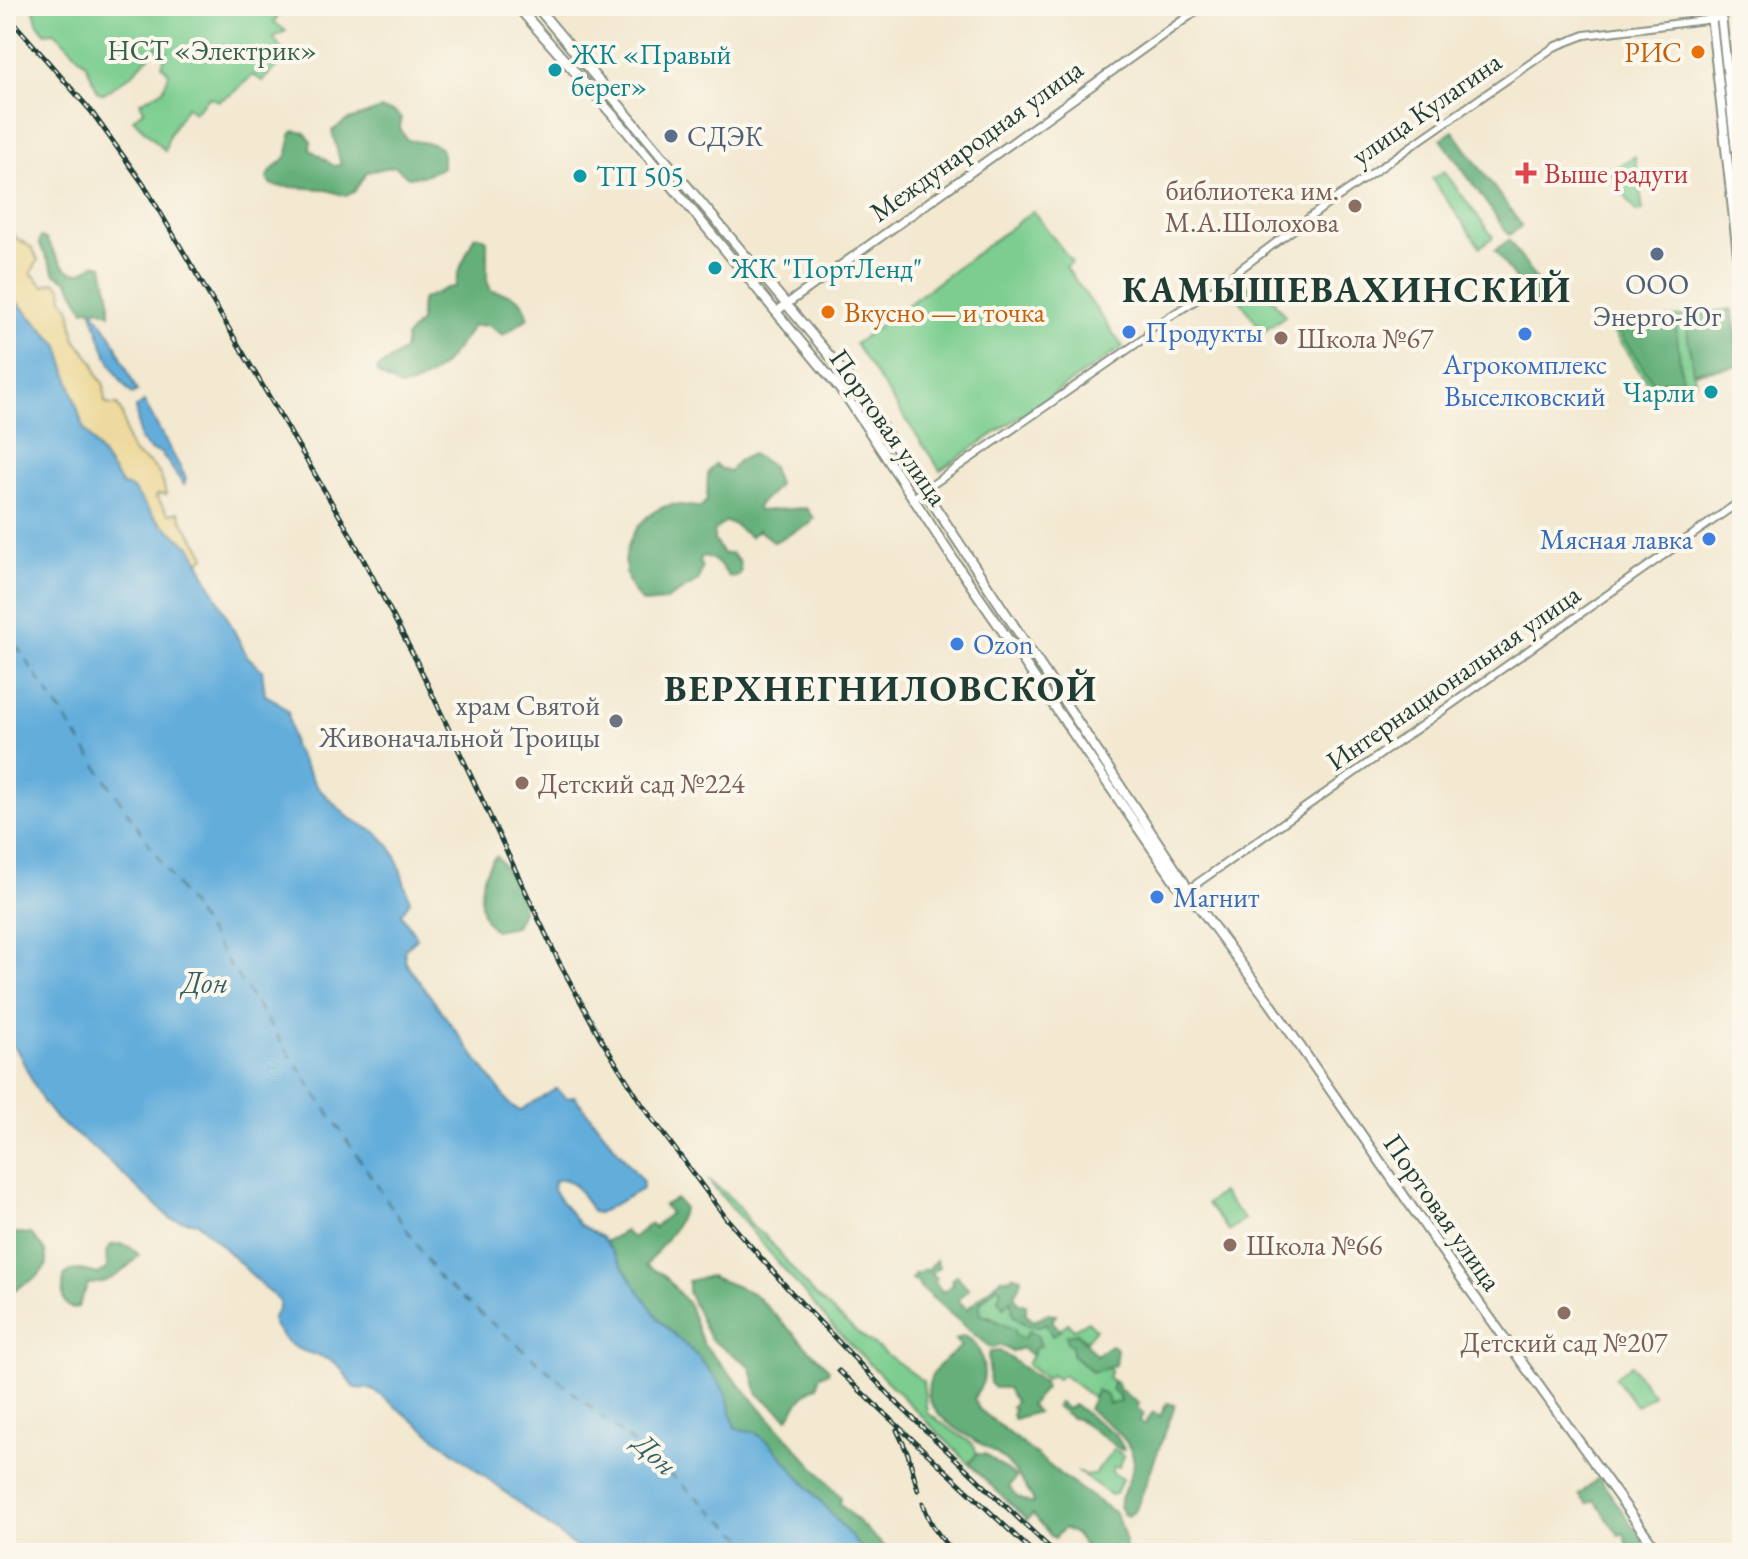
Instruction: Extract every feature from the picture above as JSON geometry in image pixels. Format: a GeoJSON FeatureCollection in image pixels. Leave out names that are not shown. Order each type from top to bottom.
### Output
{"type":"FeatureCollection","features":[{"type":"Feature","properties":{"kind":"main road","name":"Портовая улица"},"geometry":{"type":"LineString","coordinates":[[517,6],[625,129],[857,412],[1170,875],[1183,893],[1190,893]]}},
{"type":"Feature","properties":{"kind":"main road","name":"Портовая улица"},"geometry":{"type":"LineString","coordinates":[[536,6],[787,303],[867,403],[1190,893],[1659,1553]]}},
{"type":"Feature","properties":{"kind":"main road","name":"Международная улица"},"geometry":{"type":"LineString","coordinates":[[777,311],[1203,6]]}},
{"type":"Feature","properties":{"kind":"main road"},"geometry":{"type":"LineString","coordinates":[[1710,6],[1716,18],[1742,205]]}},
{"type":"Feature","properties":{"kind":"main road"},"geometry":{"type":"LineString","coordinates":[[1720,6],[1716,18],[1742,290]]}},
{"type":"Feature","properties":{"kind":"main road"},"geometry":{"type":"LineString","coordinates":[[857,412],[858,404],[867,403]]}},
{"type":"Feature","properties":{"kind":"street","name":"улица Кулагина"},"geometry":{"type":"LineString","coordinates":[[913,498],[1028,421],[1146,337],[1150,329],[1206,294],[1325,206],[1554,47],[1585,35],[1716,18]]}},
{"type":"Feature","properties":{"kind":"street","name":"Интернациональная улица"},"geometry":{"type":"LineString","coordinates":[[1190,893],[1742,500]]}},
{"type":"Feature","properties":{"kind":"green space","name":"НСТ «Электрик»"},"geometry":{"type":"Polygon","coordinates":[[[33,6],[268,6],[279,14],[274,22],[286,31],[273,37],[288,57],[262,81],[253,75],[232,94],[218,101],[209,97],[194,113],[187,106],[169,135],[165,151],[133,119],[144,110],[140,102],[163,90],[169,73],[162,65],[167,51],[159,46],[132,74],[104,94],[98,92],[86,64],[55,32],[45,33],[37,22],[33,6]]]}},
{"type":"Feature","properties":{"kind":"green space"},"geometry":{"type":"Polygon","coordinates":[[[381,109],[395,112],[401,118],[400,128],[407,140],[434,144],[442,150],[442,168],[422,176],[408,177],[395,166],[367,172],[354,192],[346,196],[324,189],[269,183],[267,177],[286,157],[290,135],[295,131],[305,133],[311,141],[310,149],[334,166],[341,165],[332,131],[346,121],[381,109]]]}},
{"type":"Feature","properties":{"kind":"green space"},"geometry":{"type":"Polygon","coordinates":[[[1453,131],[1522,226],[1509,235],[1441,139],[1453,131]]]}},
{"type":"Feature","properties":{"kind":"green space"},"geometry":{"type":"Polygon","coordinates":[[[1635,156],[1643,211],[1636,212],[1609,171],[1635,156]]]}},
{"type":"Feature","properties":{"kind":"green space"},"geometry":{"type":"Polygon","coordinates":[[[1444,171],[1493,237],[1480,247],[1432,179],[1444,171]]]}},
{"type":"Feature","properties":{"kind":"green space"},"geometry":{"type":"Polygon","coordinates":[[[1033,211],[1072,262],[1066,267],[1123,347],[940,470],[855,344],[1033,211]]]}},
{"type":"Feature","properties":{"kind":"green space"},"geometry":{"type":"Polygon","coordinates":[[[481,236],[487,240],[487,280],[491,291],[516,297],[524,305],[528,318],[503,335],[488,325],[473,326],[443,365],[412,385],[400,387],[378,374],[377,369],[404,350],[406,337],[420,322],[421,300],[455,287],[474,237],[481,236]]]}},
{"type":"Feature","properties":{"kind":"green space"},"geometry":{"type":"Polygon","coordinates":[[[41,237],[46,239],[71,272],[86,270],[95,264],[103,266],[110,314],[97,308],[94,313],[91,308],[84,310],[68,281],[55,274],[39,243],[41,237]]]}},
{"type":"Feature","properties":{"kind":"green space"},"geometry":{"type":"Polygon","coordinates":[[[1509,240],[1547,296],[1534,307],[1495,250],[1509,240]]]}},
{"type":"Feature","properties":{"kind":"green space"},"geometry":{"type":"Polygon","coordinates":[[[1258,279],[1285,316],[1263,332],[1236,295],[1258,279]]]}},
{"type":"Feature","properties":{"kind":"green space"},"geometry":{"type":"Polygon","coordinates":[[[1731,309],[1741,366],[1694,373],[1695,382],[1651,388],[1609,326],[1731,309]]]}},
{"type":"Feature","properties":{"kind":"green space"},"geometry":{"type":"Polygon","coordinates":[[[1732,310],[1739,365],[1693,372],[1685,316],[1732,310]]]}},
{"type":"Feature","properties":{"kind":"green space"},"geometry":{"type":"Polygon","coordinates":[[[1675,319],[1682,379],[1654,383],[1615,327],[1675,319]]]}},
{"type":"Feature","properties":{"kind":"green space"},"geometry":{"type":"Polygon","coordinates":[[[752,454],[771,465],[778,484],[757,507],[758,511],[806,508],[814,518],[810,524],[774,542],[758,530],[750,537],[733,524],[725,522],[714,531],[714,540],[723,554],[731,553],[739,561],[741,572],[737,577],[728,576],[718,563],[703,556],[698,581],[664,601],[644,603],[634,592],[625,566],[630,540],[637,528],[647,517],[665,506],[701,507],[707,500],[708,473],[715,464],[730,471],[738,461],[752,454]]]}},
{"type":"Feature","properties":{"kind":"green space"},"geometry":{"type":"Polygon","coordinates":[[[496,856],[517,888],[522,908],[515,926],[495,930],[483,914],[481,893],[486,872],[496,856]]]}},
{"type":"Feature","properties":{"kind":"green space"},"geometry":{"type":"Polygon","coordinates":[[[708,1180],[736,1203],[754,1228],[765,1235],[827,1306],[855,1331],[923,1381],[927,1413],[974,1445],[977,1454],[969,1464],[832,1326],[708,1180]]]}},
{"type":"Feature","properties":{"kind":"green space"},"geometry":{"type":"Polygon","coordinates":[[[1221,1192],[1244,1219],[1229,1231],[1207,1204],[1221,1192]]]}},
{"type":"Feature","properties":{"kind":"green space"},"geometry":{"type":"Polygon","coordinates":[[[676,1199],[684,1208],[674,1229],[646,1266],[664,1275],[689,1305],[703,1344],[841,1497],[840,1504],[891,1553],[865,1553],[770,1443],[754,1432],[735,1428],[727,1396],[719,1383],[699,1358],[660,1321],[608,1248],[605,1242],[625,1231],[632,1238],[650,1224],[654,1228],[670,1213],[664,1205],[676,1199]]]}},
{"type":"Feature","properties":{"kind":"green space"},"geometry":{"type":"Polygon","coordinates":[[[15,1233],[31,1234],[45,1251],[47,1265],[37,1277],[7,1294],[6,1264],[11,1261],[10,1250],[15,1233]]]}},
{"type":"Feature","properties":{"kind":"green space"},"geometry":{"type":"Polygon","coordinates":[[[122,1244],[139,1255],[110,1279],[88,1284],[78,1307],[73,1309],[69,1306],[63,1295],[64,1276],[76,1270],[98,1274],[107,1268],[106,1252],[111,1245],[122,1244]]]}},
{"type":"Feature","properties":{"kind":"green space"},"geometry":{"type":"Polygon","coordinates":[[[936,1260],[939,1267],[931,1273],[937,1279],[934,1282],[943,1292],[953,1284],[951,1280],[956,1275],[969,1289],[958,1300],[967,1309],[1002,1278],[1009,1279],[1014,1275],[1021,1277],[1014,1295],[1019,1304],[1026,1304],[1026,1315],[1034,1321],[1046,1314],[1056,1315],[1052,1321],[1060,1330],[1052,1336],[1046,1323],[1032,1326],[1020,1321],[1013,1315],[1011,1299],[1004,1307],[998,1300],[1001,1289],[997,1286],[980,1303],[980,1315],[1015,1329],[1015,1334],[1020,1338],[1024,1338],[1029,1331],[1037,1335],[1041,1346],[1035,1348],[1032,1355],[1021,1348],[1012,1352],[1001,1345],[989,1347],[912,1279],[915,1273],[917,1275],[924,1269],[927,1271],[936,1260]]]}},
{"type":"Feature","properties":{"kind":"green space"},"geometry":{"type":"Polygon","coordinates":[[[710,1276],[753,1293],[829,1369],[819,1377],[818,1386],[804,1395],[788,1418],[758,1394],[750,1366],[710,1339],[688,1292],[688,1281],[710,1276]]]}},
{"type":"Feature","properties":{"kind":"green space"},"geometry":{"type":"Polygon","coordinates":[[[997,1286],[1001,1289],[998,1300],[1011,1298],[1022,1324],[1046,1323],[1052,1335],[1068,1323],[1074,1329],[1088,1321],[1096,1329],[1086,1341],[1077,1333],[1072,1354],[1092,1372],[1108,1368],[1111,1371],[1108,1377],[1113,1381],[1112,1390],[1118,1394],[1121,1403],[1109,1404],[1097,1390],[1093,1398],[1063,1375],[1057,1379],[1051,1375],[1046,1379],[1027,1365],[1035,1348],[990,1316],[980,1316],[979,1303],[997,1286]]]}},
{"type":"Feature","properties":{"kind":"green space"},"geometry":{"type":"Polygon","coordinates":[[[1077,1333],[1096,1355],[1111,1345],[1117,1349],[1115,1365],[1093,1372],[1072,1354],[1072,1346],[1067,1342],[1066,1335],[1077,1333]]]}},
{"type":"Feature","properties":{"kind":"green space"},"geometry":{"type":"Polygon","coordinates":[[[963,1336],[978,1348],[984,1368],[983,1381],[974,1399],[979,1409],[1066,1479],[1115,1513],[1124,1534],[1125,1551],[1090,1553],[1075,1534],[1064,1528],[1055,1538],[1051,1536],[1033,1514],[1027,1520],[969,1464],[976,1454],[985,1454],[1016,1477],[1009,1487],[1017,1497],[1031,1504],[1034,1501],[1004,1460],[952,1426],[932,1405],[928,1392],[933,1373],[961,1346],[955,1340],[963,1336]]]}},
{"type":"Feature","properties":{"kind":"green space"},"geometry":{"type":"Polygon","coordinates":[[[1000,1351],[1043,1382],[1045,1388],[1030,1405],[1037,1412],[1014,1419],[1011,1407],[1015,1402],[1007,1388],[995,1388],[990,1383],[988,1355],[1000,1351]]]}},
{"type":"Feature","properties":{"kind":"green space"},"geometry":{"type":"Polygon","coordinates":[[[1631,1365],[1653,1395],[1636,1406],[1615,1377],[1631,1365]]]}},
{"type":"Feature","properties":{"kind":"green space"},"geometry":{"type":"Polygon","coordinates":[[[1113,1381],[1139,1404],[1137,1408],[1144,1414],[1140,1421],[1144,1425],[1153,1412],[1160,1416],[1167,1403],[1175,1405],[1136,1510],[1128,1516],[1119,1506],[1134,1463],[1132,1454],[1123,1438],[1088,1409],[1097,1390],[1107,1396],[1109,1404],[1121,1402],[1119,1395],[1112,1390],[1113,1381]]]}},
{"type":"Feature","properties":{"kind":"green space"},"geometry":{"type":"Polygon","coordinates":[[[1059,1402],[1067,1409],[1074,1405],[1116,1435],[1124,1449],[1072,1418],[1056,1406],[1059,1402]]]}},
{"type":"Feature","properties":{"kind":"green space"},"geometry":{"type":"Polygon","coordinates":[[[1114,1449],[1124,1456],[1119,1467],[1113,1467],[1112,1472],[1122,1479],[1116,1494],[1111,1495],[1077,1471],[1094,1475],[1114,1449]]]}},
{"type":"Feature","properties":{"kind":"green space"},"geometry":{"type":"Polygon","coordinates":[[[1597,1479],[1652,1553],[1635,1553],[1624,1533],[1619,1535],[1594,1500],[1587,1504],[1579,1495],[1597,1479]]]}},
{"type":"Feature","properties":{"kind":"sand"},"geometry":{"type":"Polygon","coordinates":[[[11,229],[15,237],[32,248],[38,260],[31,273],[44,286],[55,282],[62,288],[63,299],[70,309],[75,339],[94,363],[104,385],[105,402],[117,405],[123,415],[127,440],[133,452],[159,473],[166,495],[156,497],[169,514],[179,512],[205,557],[200,562],[191,547],[122,485],[83,427],[54,340],[6,291],[6,231],[11,229]]]}},
{"type":"Feature","properties":{"kind":"water","name":"Дон"},"geometry":{"type":"Polygon","coordinates":[[[6,291],[59,346],[83,427],[122,485],[132,488],[155,518],[191,547],[247,656],[262,670],[265,695],[288,712],[293,746],[317,787],[348,817],[377,833],[396,856],[410,901],[401,914],[417,938],[404,950],[406,963],[512,1107],[521,1110],[556,1089],[567,1098],[574,1096],[643,1182],[642,1189],[599,1213],[593,1212],[577,1188],[567,1180],[554,1181],[553,1189],[558,1197],[580,1225],[602,1237],[660,1321],[699,1358],[719,1383],[727,1396],[735,1428],[754,1432],[770,1443],[865,1553],[583,1553],[378,1393],[355,1388],[335,1363],[287,1342],[272,1319],[279,1301],[198,1223],[171,1219],[101,1154],[57,1120],[43,1102],[18,1052],[6,1036],[6,291]]]}},
{"type":"Feature","properties":{"kind":"water"},"geometry":{"type":"Polygon","coordinates":[[[91,308],[112,337],[137,391],[132,394],[111,364],[91,308]]]}},
{"type":"Feature","properties":{"kind":"water"},"geometry":{"type":"Polygon","coordinates":[[[144,402],[186,478],[184,485],[161,453],[150,450],[140,439],[136,408],[144,402]]]}},
{"type":"Feature","properties":{"kind":"ferry route"},"geometry":{"type":"LineString","coordinates":[[6,630],[439,1278],[762,1553]]}},
{"type":"Feature","properties":{"kind":"railway"},"geometry":{"type":"LineString","coordinates":[[6,14],[91,111],[144,185],[349,532],[416,660],[559,962],[601,1039],[643,1106],[726,1218],[790,1291],[899,1405],[1055,1553]]}},
{"type":"Feature","properties":{"kind":"railway"},"geometry":{"type":"LineString","coordinates":[[839,1371],[1034,1553]]}},
{"type":"Feature","properties":{"kind":"railway"},"geometry":{"type":"LineString","coordinates":[[897,1430],[908,1454],[918,1490]]}},
{"type":"Feature","properties":{"kind":"railway"},"geometry":{"type":"LineString","coordinates":[[923,1503],[936,1531],[956,1553]]}},
{"type":"Feature","properties":{"kind":"place","name":"РИС"},"geometry":{"type":"Point","coordinates":[1698,52]}},
{"type":"Feature","properties":{"kind":"place","name":"ЖК «Правый берег»"},"geometry":{"type":"Point","coordinates":[555,70]}},
{"type":"Feature","properties":{"kind":"place","name":"СДЭК"},"geometry":{"type":"Point","coordinates":[671,136]}},
{"type":"Feature","properties":{"kind":"place","name":"Выше радуги"},"geometry":{"type":"Point","coordinates":[1526,173]}},
{"type":"Feature","properties":{"kind":"place","name":"ТП 505"},"geometry":{"type":"Point","coordinates":[580,176]}},
{"type":"Feature","properties":{"kind":"place","name":"библиотека им. М.А.Шолохова"},"geometry":{"type":"Point","coordinates":[1355,206]}},
{"type":"Feature","properties":{"kind":"place","name":"ООО Энерго-Юг"},"geometry":{"type":"Point","coordinates":[1657,254]}},
{"type":"Feature","properties":{"kind":"place","name":"ЖК \"ПортЛенд\""},"geometry":{"type":"Point","coordinates":[715,268]}},
{"type":"Feature","properties":{"kind":"place","name":"Вкусно — и точка"},"geometry":{"type":"Point","coordinates":[828,312]}},
{"type":"Feature","properties":{"kind":"place","name":"Продукты"},"geometry":{"type":"Point","coordinates":[1129,332]}},
{"type":"Feature","properties":{"kind":"place","name":"Агрокомплекс Выселковский"},"geometry":{"type":"Point","coordinates":[1525,334]}},
{"type":"Feature","properties":{"kind":"place","name":"Школа №67"},"geometry":{"type":"Point","coordinates":[1281,338]}},
{"type":"Feature","properties":{"kind":"place","name":"Чарли"},"geometry":{"type":"Point","coordinates":[1711,392]}},
{"type":"Feature","properties":{"kind":"place","name":"Мясная лавка"},"geometry":{"type":"Point","coordinates":[1709,539]}},
{"type":"Feature","properties":{"kind":"place","name":"Ozon"},"geometry":{"type":"Point","coordinates":[957,644]}},
{"type":"Feature","properties":{"kind":"place","name":"храм Святой Живоначальной Троицы"},"geometry":{"type":"Point","coordinates":[616,721]}},
{"type":"Feature","properties":{"kind":"place","name":"Детский сад №224"},"geometry":{"type":"Point","coordinates":[522,783]}},
{"type":"Feature","properties":{"kind":"place","name":"Магнит"},"geometry":{"type":"Point","coordinates":[1157,897]}},
{"type":"Feature","properties":{"kind":"place","name":"Школа №66"},"geometry":{"type":"Point","coordinates":[1230,1245]}},
{"type":"Feature","properties":{"kind":"place","name":"Детский сад №207"},"geometry":{"type":"Point","coordinates":[1564,1313]}},
{"type":"Feature","properties":{"kind":"district","name":"КАМЫШЕВАХИНСКИЙ"},"geometry":{"type":"Point","coordinates":[1347,289]}},
{"type":"Feature","properties":{"kind":"district","name":"ВЕРХНЕГНИЛОВСКОЙ"},"geometry":{"type":"Point","coordinates":[881,688]}}]}
